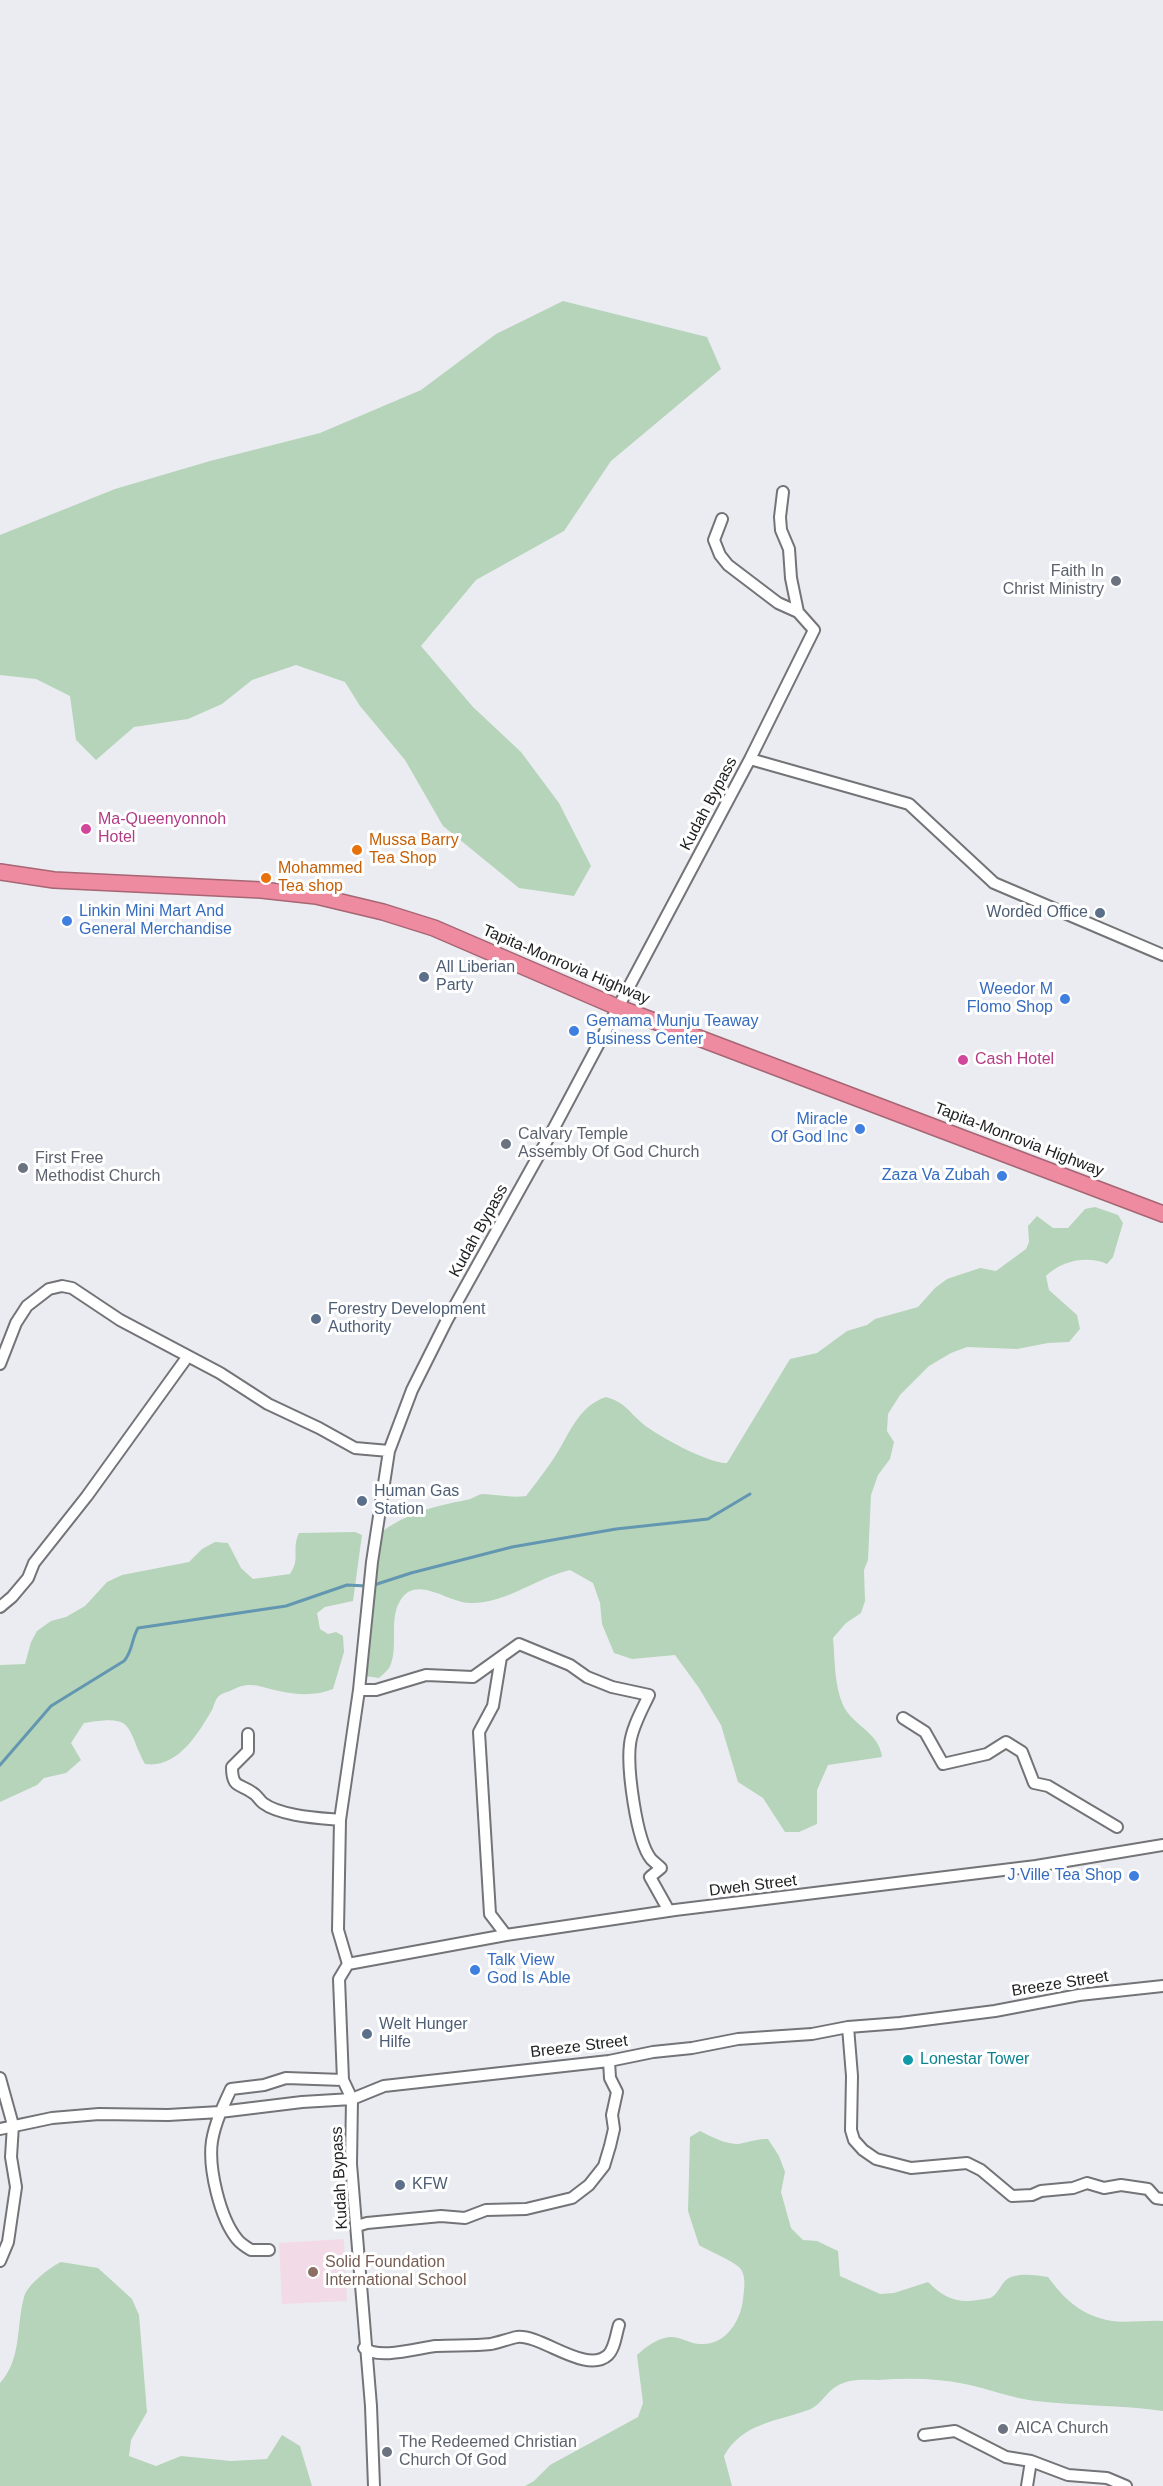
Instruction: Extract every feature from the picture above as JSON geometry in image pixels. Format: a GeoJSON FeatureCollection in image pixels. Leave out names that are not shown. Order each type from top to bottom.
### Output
{"type":"FeatureCollection","features":[{"type":"Feature","properties":{"kind":"highway","name":"Tapita-Monrovia Highway"},"geometry":{"type":"LineString","coordinates":[[0,872],[54,880],[250,890],[316,896],[383,912],[434,928],[617,1007],[1163,1214]]}},
{"type":"Feature","properties":{"kind":"street"},"geometry":{"type":"LineString","coordinates":[[783,492],[781,524],[789,549],[791,578],[798,612]]}},
{"type":"Feature","properties":{"kind":"street"},"geometry":{"type":"LineString","coordinates":[[722,519],[714,540],[720,555],[728,565],[778,603],[798,612]]}},
{"type":"Feature","properties":{"kind":"street","name":"Kudah Bypass"},"geometry":{"type":"LineString","coordinates":[[374,2486],[371,2406],[364,2348],[351,2164],[352,2099],[343,2080],[339,1979],[348,1964],[338,1930],[340,1820],[389,1451],[412,1390],[429,1354],[555,1126],[750,759],[814,630],[798,612]]}},
{"type":"Feature","properties":{"kind":"street"},"geometry":{"type":"LineString","coordinates":[[750,759],[909,804],[994,883],[1085,924],[1163,955]]}},
{"type":"Feature","properties":{"kind":"street"},"geometry":{"type":"LineString","coordinates":[[0,1364],[16,1323],[27,1306],[49,1289],[63,1286],[72,1288],[120,1320],[188,1356],[268,1404],[355,1448],[389,1451]]}},
{"type":"Feature","properties":{"kind":"street"},"geometry":{"type":"LineString","coordinates":[[0,1607],[28,1578],[34,1563],[87,1496],[188,1356]]}},
{"type":"Feature","properties":{"kind":"street"},"geometry":{"type":"LineString","coordinates":[[358,1690],[376,1690],[426,1675],[473,1677],[519,1644],[570,1665],[587,1677],[612,1687],[649,1695],[630,1742],[629,1763],[633,1799],[642,1837],[650,1858],[662,1868],[650,1877],[669,1911]]}},
{"type":"Feature","properties":{"kind":"street"},"geometry":{"type":"LineString","coordinates":[[501,1657],[493,1706],[479,1731],[490,1914],[506,1935]]}},
{"type":"Feature","properties":{"kind":"street"},"geometry":{"type":"LineString","coordinates":[[903,1718],[925,1732],[943,1764],[987,1754],[1006,1742],[1022,1752],[1034,1783],[1048,1786],[1118,1827]]}},
{"type":"Feature","properties":{"kind":"street"},"geometry":{"type":"LineString","coordinates":[[248,1734],[248,1751],[232,1767],[232,1777],[240,1787],[253,1792],[264,1804],[283,1811],[308,1817],[340,1820]]}},
{"type":"Feature","properties":{"kind":"street","name":"Dweh Street"},"geometry":{"type":"LineString","coordinates":[[348,1964],[506,1935],[669,1911],[1036,1866],[1163,1845]]}},
{"type":"Feature","properties":{"kind":"street","name":"Breeze Street"},"geometry":{"type":"LineString","coordinates":[[0,2129],[13,2125],[99,2114],[168,2115],[220,2112],[302,2102],[352,2099],[384,2086],[609,2061],[738,2039],[812,2034],[848,2027],[995,2011],[1079,1995],[1163,1986]]}},
{"type":"Feature","properties":{"kind":"street"},"geometry":{"type":"LineString","coordinates":[[848,2027],[852,2076],[851,2130],[854,2140],[862,2150],[876,2159],[911,2168],[967,2163],[981,2170],[1012,2196],[1073,2188],[1087,2183],[1104,2188],[1121,2185],[1148,2189],[1156,2198],[1163,2199]]}},
{"type":"Feature","properties":{"kind":"street"},"geometry":{"type":"LineString","coordinates":[[357,2226],[441,2216],[465,2218],[486,2210],[525,2209],[572,2198],[589,2185],[604,2166],[610,2146],[614,2128],[612,2115],[617,2092],[610,2078],[609,2061]]}},
{"type":"Feature","properties":{"kind":"street"},"geometry":{"type":"LineString","coordinates":[[0,2078],[13,2125],[11,2157],[16,2187],[8,2242],[0,2261]]}},
{"type":"Feature","properties":{"kind":"street"},"geometry":{"type":"LineString","coordinates":[[268,2250],[251,2250],[237,2239],[220,2202],[213,2170],[212,2142],[220,2112],[231,2089],[264,2085],[286,2078],[343,2080]]}},
{"type":"Feature","properties":{"kind":"street"},"geometry":{"type":"LineString","coordinates":[[364,2348],[375,2352],[398,2352],[434,2347],[489,2344],[520,2337],[530,2338],[579,2360],[598,2360],[608,2355],[619,2325]]}},
{"type":"Feature","properties":{"kind":"street"},"geometry":{"type":"LineString","coordinates":[[924,2435],[955,2431],[1006,2457],[1031,2461],[1068,2475],[1107,2478],[1126,2486]]}},
{"type":"Feature","properties":{"kind":"street"},"geometry":{"type":"LineString","coordinates":[[1027,2486],[1031,2461]]}},
{"type":"Feature","properties":{"kind":"shaded area","name":"Solid Foundation International School"},"geometry":{"type":"Polygon","coordinates":[[[344,2239],[347,2301],[282,2304],[279,2243],[344,2239]]]}},
{"type":"Feature","properties":{"kind":"green space"},"geometry":{"type":"Polygon","coordinates":[[[563,301],[707,337],[721,369],[611,461],[564,531],[476,580],[421,646],[473,707],[521,752],[559,803],[591,866],[574,896],[519,888],[443,826],[405,760],[360,706],[345,682],[296,665],[252,680],[222,704],[188,719],[134,727],[96,760],[76,740],[70,696],[36,679],[0,675],[0,535],[115,489],[210,461],[320,433],[421,390],[496,334],[563,301]]]}},
{"type":"Feature","properties":{"kind":"green space"},"geometry":{"type":"Polygon","coordinates":[[[1095,1207],[1118,1215],[1123,1223],[1113,1257],[1107,1264],[1091,1260],[1067,1263],[1046,1276],[1049,1290],[1077,1315],[1080,1329],[1069,1342],[1048,1343],[1017,1349],[967,1347],[951,1353],[929,1366],[900,1395],[888,1414],[887,1431],[894,1442],[890,1459],[878,1475],[871,1495],[868,1560],[864,1570],[865,1601],[861,1613],[846,1623],[833,1638],[836,1681],[843,1705],[847,1712],[871,1735],[882,1757],[828,1765],[817,1790],[817,1824],[799,1832],[785,1832],[763,1798],[738,1782],[721,1725],[699,1688],[675,1655],[632,1659],[614,1653],[602,1624],[600,1603],[593,1583],[570,1570],[509,1595],[484,1602],[462,1602],[424,1590],[407,1593],[400,1601],[395,1616],[394,1649],[390,1666],[379,1678],[365,1676],[379,1534],[389,1527],[420,1512],[482,1494],[526,1496],[552,1461],[580,1415],[606,1397],[623,1405],[643,1424],[671,1442],[708,1459],[727,1463],[790,1359],[817,1353],[847,1331],[867,1325],[875,1319],[918,1307],[935,1288],[947,1279],[980,1268],[996,1271],[1026,1249],[1029,1242],[1028,1226],[1037,1216],[1053,1228],[1068,1228],[1085,1209],[1095,1207]]]}},
{"type":"Feature","properties":{"kind":"green space"},"geometry":{"type":"Polygon","coordinates":[[[355,1532],[362,1535],[353,1601],[325,1607],[317,1613],[320,1629],[328,1634],[336,1632],[343,1636],[344,1652],[333,1689],[320,1693],[299,1694],[249,1685],[224,1693],[217,1698],[200,1729],[185,1748],[167,1761],[156,1764],[145,1764],[131,1732],[121,1722],[113,1720],[84,1723],[71,1743],[81,1760],[66,1773],[44,1778],[37,1785],[0,1802],[0,1665],[25,1664],[31,1642],[37,1631],[51,1621],[66,1617],[85,1606],[107,1582],[122,1575],[189,1562],[202,1549],[215,1542],[228,1543],[241,1568],[253,1579],[290,1574],[295,1563],[299,1533],[355,1532]]]}},
{"type":"Feature","properties":{"kind":"green space"},"geometry":{"type":"Polygon","coordinates":[[[700,2131],[732,2144],[768,2139],[779,2156],[785,2172],[781,2192],[791,2228],[803,2240],[817,2241],[838,2251],[840,2276],[880,2294],[894,2293],[928,2282],[939,2292],[957,2300],[987,2299],[992,2297],[1011,2277],[1034,2275],[1048,2277],[1075,2306],[1101,2319],[1118,2322],[1163,2321],[1163,2411],[1035,2401],[943,2381],[854,2380],[835,2387],[811,2409],[762,2425],[741,2436],[724,2456],[732,2486],[525,2486],[534,2481],[550,2465],[638,2417],[643,2403],[637,2355],[644,2349],[656,2341],[669,2337],[696,2344],[709,2344],[724,2336],[739,2316],[743,2299],[742,2271],[729,2260],[699,2245],[688,2211],[690,2137],[700,2131]]]}},
{"type":"Feature","properties":{"kind":"green space"},"geometry":{"type":"Polygon","coordinates":[[[61,2262],[98,2268],[132,2299],[139,2315],[147,2412],[131,2440],[129,2456],[156,2466],[181,2456],[231,2461],[267,2459],[282,2435],[300,2446],[312,2486],[0,2486],[0,2383],[12,2364],[26,2292],[40,2277],[61,2262]]]}},
{"type":"Feature","properties":{"kind":"waterway"},"geometry":{"type":"LineString","coordinates":[[374,1585],[512,1547],[616,1529],[708,1519],[750,1494]]}},
{"type":"Feature","properties":{"kind":"waterway"},"geometry":{"type":"LineString","coordinates":[[0,1765],[51,1706],[124,1661],[138,1628],[286,1606],[347,1585],[367,1586]]}},
{"type":"Feature","properties":{"kind":"place","name":"Faith In Christ Ministry"},"geometry":{"type":"Point","coordinates":[1116,581]}},
{"type":"Feature","properties":{"kind":"place","name":"Ma-Queenyonnoh Hotel"},"geometry":{"type":"Point","coordinates":[86,829]}},
{"type":"Feature","properties":{"kind":"place","name":"Mussa Barry Tea Shop"},"geometry":{"type":"Point","coordinates":[357,850]}},
{"type":"Feature","properties":{"kind":"place","name":"Mohammed Tea shop"},"geometry":{"type":"Point","coordinates":[266,878]}},
{"type":"Feature","properties":{"kind":"place","name":"Worded Office"},"geometry":{"type":"Point","coordinates":[1100,913]}},
{"type":"Feature","properties":{"kind":"place","name":"Linkin Mini Mart And General Merchandise"},"geometry":{"type":"Point","coordinates":[67,921]}},
{"type":"Feature","properties":{"kind":"place","name":"All Liberian Party"},"geometry":{"type":"Point","coordinates":[424,977]}},
{"type":"Feature","properties":{"kind":"place","name":"Weedor M Flomo Shop"},"geometry":{"type":"Point","coordinates":[1065,999]}},
{"type":"Feature","properties":{"kind":"place","name":"Gemama Munju Teaway Business Center"},"geometry":{"type":"Point","coordinates":[574,1031]}},
{"type":"Feature","properties":{"kind":"place","name":"Cash Hotel"},"geometry":{"type":"Point","coordinates":[963,1060]}},
{"type":"Feature","properties":{"kind":"place","name":"Miracle Of God Inc"},"geometry":{"type":"Point","coordinates":[860,1129]}},
{"type":"Feature","properties":{"kind":"place","name":"Calvary Temple Assembly Of God Church"},"geometry":{"type":"Point","coordinates":[506,1144]}},
{"type":"Feature","properties":{"kind":"place","name":"First Free Methodist Church"},"geometry":{"type":"Point","coordinates":[23,1168]}},
{"type":"Feature","properties":{"kind":"place","name":"Zaza Va Zubah"},"geometry":{"type":"Point","coordinates":[1002,1176]}},
{"type":"Feature","properties":{"kind":"place","name":"Forestry Development Authority"},"geometry":{"type":"Point","coordinates":[316,1319]}},
{"type":"Feature","properties":{"kind":"place","name":"Human Gas Station"},"geometry":{"type":"Point","coordinates":[362,1501]}},
{"type":"Feature","properties":{"kind":"place","name":"J Ville Tea Shop"},"geometry":{"type":"Point","coordinates":[1134,1876]}},
{"type":"Feature","properties":{"kind":"place","name":"Talk View God Is Able"},"geometry":{"type":"Point","coordinates":[475,1970]}},
{"type":"Feature","properties":{"kind":"place","name":"Welt Hunger Hilfe"},"geometry":{"type":"Point","coordinates":[367,2034]}},
{"type":"Feature","properties":{"kind":"place","name":"Lonestar Tower"},"geometry":{"type":"Point","coordinates":[908,2060]}},
{"type":"Feature","properties":{"kind":"place","name":"KFW"},"geometry":{"type":"Point","coordinates":[400,2185]}},
{"type":"Feature","properties":{"kind":"place","name":"Solid Foundation International School"},"geometry":{"type":"Point","coordinates":[313,2272]}},
{"type":"Feature","properties":{"kind":"place","name":"AICA Church"},"geometry":{"type":"Point","coordinates":[1003,2429]}},
{"type":"Feature","properties":{"kind":"place","name":"The Redeemed Christian Church Of God"},"geometry":{"type":"Point","coordinates":[387,2452]}}]}
